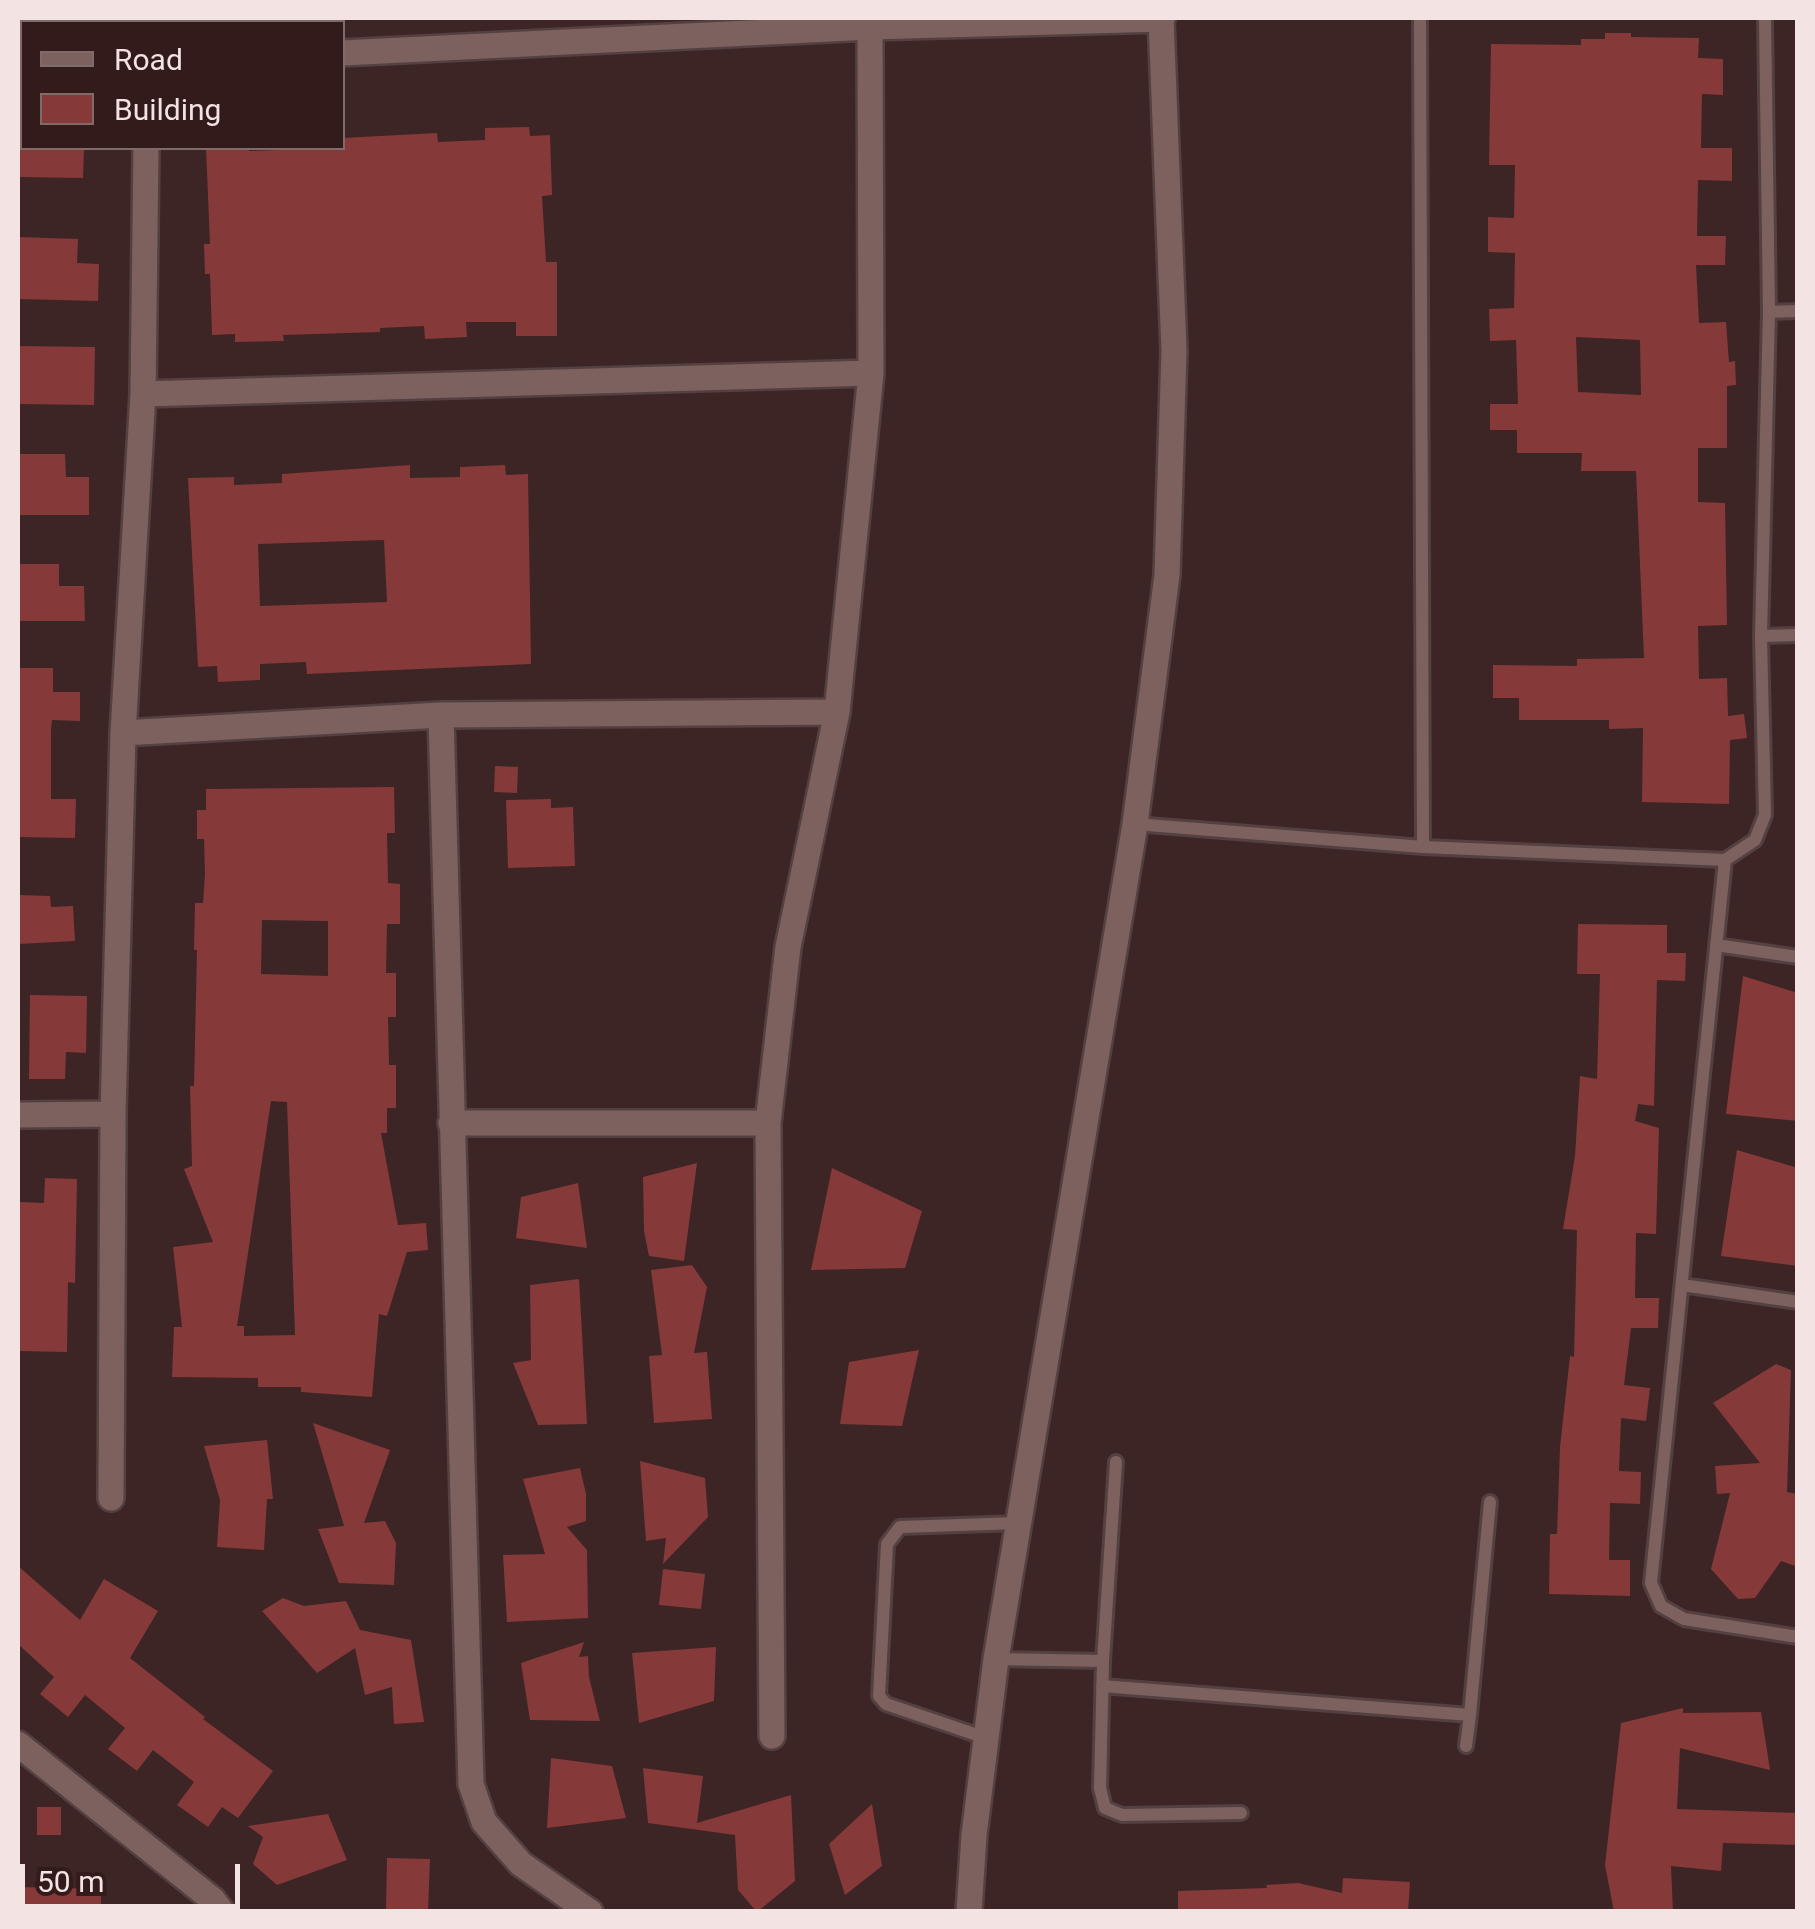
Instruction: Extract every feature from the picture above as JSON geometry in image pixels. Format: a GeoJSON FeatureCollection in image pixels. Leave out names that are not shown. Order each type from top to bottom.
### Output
{"type":"FeatureCollection","features":[{"type":"Feature","properties":{"kind":"street"},"geometry":{"type":"LineString","coordinates":[[345,53],[870,27],[1162,18],[1174,350],[1167,576],[1135,824],[996,1660],[974,1835],[969,1912]]}},
{"type":"Feature","properties":{"kind":"street"},"geometry":{"type":"LineString","coordinates":[[772,1736],[768,1124],[788,947],[837,712],[872,373],[870,27]]}},
{"type":"Feature","properties":{"kind":"street"},"geometry":{"type":"LineString","coordinates":[[111,1498],[113,1114],[124,734],[143,394],[146,150]]}},
{"type":"Feature","properties":{"kind":"street"},"geometry":{"type":"LineString","coordinates":[[143,394],[872,373]]}},
{"type":"Feature","properties":{"kind":"street"},"geometry":{"type":"LineString","coordinates":[[124,734],[441,715],[837,712]]}},
{"type":"Feature","properties":{"kind":"street"},"geometry":{"type":"LineString","coordinates":[[441,715],[470,1784],[484,1822],[521,1864],[590,1912]]}},
{"type":"Feature","properties":{"kind":"street"},"geometry":{"type":"LineString","coordinates":[[18,1115],[113,1114]]}},
{"type":"Feature","properties":{"kind":"street"},"geometry":{"type":"LineString","coordinates":[[451,1122],[768,1124]]}},
{"type":"Feature","properties":{"kind":"street"},"geometry":{"type":"LineString","coordinates":[[18,1744],[213,1900],[222,1912]]}},
{"type":"Feature","properties":{"kind":"lane"},"geometry":{"type":"LineString","coordinates":[[1420,18],[1423,846]]}},
{"type":"Feature","properties":{"kind":"lane"},"geometry":{"type":"LineString","coordinates":[[1135,824],[1423,846],[1725,860],[1755,840],[1765,815],[1760,636],[1769,312],[1765,18]]}},
{"type":"Feature","properties":{"kind":"lane"},"geometry":{"type":"LineString","coordinates":[[1769,312],[1798,312]]}},
{"type":"Feature","properties":{"kind":"lane"},"geometry":{"type":"LineString","coordinates":[[1760,636],[1798,635]]}},
{"type":"Feature","properties":{"kind":"lane"},"geometry":{"type":"LineString","coordinates":[[1725,860],[1651,1583],[1661,1606],[1684,1618],[1798,1637]]}},
{"type":"Feature","properties":{"kind":"lane"},"geometry":{"type":"LineString","coordinates":[[1716,944],[1798,957]]}},
{"type":"Feature","properties":{"kind":"lane"},"geometry":{"type":"LineString","coordinates":[[1682,1285],[1798,1302]]}},
{"type":"Feature","properties":{"kind":"lane"},"geometry":{"type":"LineString","coordinates":[[1116,1462],[1102,1686],[1100,1788],[1105,1808],[1122,1815],[1241,1813]]}},
{"type":"Feature","properties":{"kind":"lane"},"geometry":{"type":"LineString","coordinates":[[1466,1746],[1490,1502]]}},
{"type":"Feature","properties":{"kind":"lane"},"geometry":{"type":"LineString","coordinates":[[986,1738],[886,1704],[878,1696],[886,1544],[900,1527],[1019,1523]]}},
{"type":"Feature","properties":{"kind":"lane"},"geometry":{"type":"LineString","coordinates":[[996,1660],[1103,1662]]}},
{"type":"Feature","properties":{"kind":"lane"},"geometry":{"type":"LineString","coordinates":[[1102,1686],[1470,1715]]}},
{"type":"Feature","properties":{"kind":"building"},"geometry":{"type":"Polygon","coordinates":[[[1605,33],[1699,38],[1698,58],[1723,59],[1723,95],[1702,94],[1701,148],[1732,148],[1732,181],[1698,180],[1697,236],[1726,236],[1725,265],[1696,265],[1699,323],[1726,322],[1729,362],[1735,361],[1736,385],[1727,386],[1727,448],[1698,448],[1698,502],[1725,503],[1727,625],[1698,626],[1699,679],[1727,678],[1728,716],[1744,714],[1747,738],[1730,740],[1729,804],[1642,802],[1643,728],[1609,729],[1609,720],[1519,720],[1519,698],[1493,698],[1493,665],[1577,666],[1577,659],[1644,658],[1636,471],[1581,471],[1582,453],[1517,453],[1517,430],[1490,430],[1490,404],[1518,404],[1516,340],[1490,341],[1489,309],[1514,308],[1515,253],[1488,252],[1488,217],[1514,218],[1515,165],[1489,165],[1491,44],[1581,45],[1581,39],[1605,39],[1605,33]],[[1576,337],[1578,392],[1641,395],[1640,340],[1576,337]]]}},
{"type":"Feature","properties":{"kind":"building"},"geometry":{"type":"Polygon","coordinates":[[[529,127],[530,136],[550,135],[552,195],[542,196],[546,262],[557,262],[557,336],[516,336],[516,322],[466,322],[467,337],[425,339],[424,326],[380,328],[380,332],[283,335],[284,341],[235,342],[235,334],[212,335],[210,274],[205,274],[204,244],[210,244],[206,150],[345,150],[345,138],[437,133],[438,142],[485,140],[485,128],[529,127]]]}},
{"type":"Feature","properties":{"kind":"building"},"geometry":{"type":"Polygon","coordinates":[[[18,148],[84,150],[83,178],[18,177],[18,148]]]}},
{"type":"Feature","properties":{"kind":"building"},"geometry":{"type":"Polygon","coordinates":[[[18,237],[78,239],[77,263],[99,264],[98,301],[18,299],[18,237]]]}},
{"type":"Feature","properties":{"kind":"building"},"geometry":{"type":"Polygon","coordinates":[[[18,346],[95,347],[94,405],[18,404],[18,346]]]}},
{"type":"Feature","properties":{"kind":"building"},"geometry":{"type":"Polygon","coordinates":[[[18,454],[65,454],[66,477],[89,477],[89,515],[18,515],[18,454]]]}},
{"type":"Feature","properties":{"kind":"building"},"geometry":{"type":"Polygon","coordinates":[[[410,465],[410,478],[460,477],[460,467],[505,465],[506,475],[528,474],[531,664],[307,674],[306,662],[260,664],[260,680],[218,682],[217,666],[198,667],[188,478],[234,477],[234,485],[282,483],[282,474],[410,465]],[[384,540],[258,544],[260,606],[387,602],[384,540]]]}},
{"type":"Feature","properties":{"kind":"building"},"geometry":{"type":"Polygon","coordinates":[[[18,564],[59,564],[59,586],[84,586],[85,621],[18,621],[18,564]]]}},
{"type":"Feature","properties":{"kind":"building"},"geometry":{"type":"Polygon","coordinates":[[[18,668],[53,668],[53,692],[80,692],[80,721],[52,720],[51,730],[51,799],[76,799],[75,838],[18,837],[18,668]]]}},
{"type":"Feature","properties":{"kind":"building"},"geometry":{"type":"Polygon","coordinates":[[[495,766],[518,767],[517,793],[494,792],[495,766]]]}},
{"type":"Feature","properties":{"kind":"building"},"geometry":{"type":"Polygon","coordinates":[[[394,787],[395,833],[387,833],[388,883],[400,884],[400,924],[387,924],[386,973],[396,973],[396,1017],[388,1017],[389,1065],[396,1065],[396,1108],[387,1108],[387,1133],[381,1133],[398,1225],[426,1223],[428,1250],[407,1252],[387,1316],[379,1314],[372,1397],[301,1392],[301,1387],[258,1387],[258,1378],[172,1377],[174,1327],[182,1327],[173,1247],[213,1242],[184,1169],[192,1166],[195,903],[203,903],[205,874],[204,839],[197,839],[197,810],[206,810],[206,789],[394,787]],[[262,920],[261,974],[328,976],[328,921],[262,920]],[[271,1101],[237,1326],[244,1326],[244,1336],[295,1335],[287,1102],[271,1101]]]}},
{"type":"Feature","properties":{"kind":"building"},"geometry":{"type":"Polygon","coordinates":[[[551,799],[551,808],[573,807],[575,866],[508,868],[506,800],[551,799]]]}},
{"type":"Feature","properties":{"kind":"building"},"geometry":{"type":"Polygon","coordinates":[[[18,895],[50,896],[51,907],[73,906],[75,941],[18,944],[18,895]]]}},
{"type":"Feature","properties":{"kind":"building"},"geometry":{"type":"Polygon","coordinates":[[[1578,924],[1667,925],[1667,953],[1686,953],[1685,981],[1657,980],[1654,1106],[1638,1104],[1635,1121],[1659,1128],[1656,1234],[1636,1233],[1635,1298],[1659,1298],[1658,1328],[1631,1328],[1624,1385],[1650,1388],[1646,1421],[1621,1418],[1619,1471],[1641,1472],[1640,1504],[1610,1503],[1609,1560],[1630,1560],[1630,1596],[1549,1594],[1550,1534],[1557,1534],[1560,1447],[1570,1356],[1574,1357],[1577,1230],[1563,1229],[1575,1156],[1580,1076],[1597,1079],[1600,974],[1577,974],[1578,924]]]}},
{"type":"Feature","properties":{"kind":"building"},"geometry":{"type":"Polygon","coordinates":[[[1743,976],[1798,993],[1798,1121],[1726,1114],[1743,976]]]}},
{"type":"Feature","properties":{"kind":"building"},"geometry":{"type":"Polygon","coordinates":[[[30,995],[87,996],[86,1053],[66,1052],[65,1079],[29,1079],[30,995]]]}},
{"type":"Feature","properties":{"kind":"building"},"geometry":{"type":"Polygon","coordinates":[[[1737,1150],[1798,1168],[1798,1266],[1721,1256],[1737,1150]]]}},
{"type":"Feature","properties":{"kind":"building"},"geometry":{"type":"Polygon","coordinates":[[[697,1163],[684,1261],[649,1256],[644,1231],[643,1177],[697,1163]]]}},
{"type":"Feature","properties":{"kind":"building"},"geometry":{"type":"Polygon","coordinates":[[[832,1168],[922,1211],[905,1268],[811,1270],[832,1168]]]}},
{"type":"Feature","properties":{"kind":"building"},"geometry":{"type":"Polygon","coordinates":[[[45,1178],[77,1179],[75,1283],[68,1282],[67,1352],[18,1351],[20,1202],[44,1203],[45,1178]]]}},
{"type":"Feature","properties":{"kind":"building"},"geometry":{"type":"Polygon","coordinates":[[[578,1183],[587,1248],[516,1238],[521,1197],[578,1183]]]}},
{"type":"Feature","properties":{"kind":"building"},"geometry":{"type":"Polygon","coordinates":[[[692,1265],[707,1287],[694,1353],[707,1352],[712,1419],[654,1423],[649,1356],[662,1355],[651,1270],[692,1265]]]}},
{"type":"Feature","properties":{"kind":"building"},"geometry":{"type":"Polygon","coordinates":[[[579,1279],[587,1424],[538,1425],[513,1363],[531,1360],[530,1285],[579,1279]]]}},
{"type":"Feature","properties":{"kind":"building"},"geometry":{"type":"Polygon","coordinates":[[[919,1350],[902,1426],[840,1424],[849,1362],[919,1350]]]}},
{"type":"Feature","properties":{"kind":"building"},"geometry":{"type":"Polygon","coordinates":[[[1776,1364],[1791,1370],[1787,1492],[1798,1494],[1798,1567],[1781,1561],[1755,1598],[1738,1599],[1711,1569],[1730,1493],[1717,1494],[1715,1466],[1760,1463],[1713,1403],[1776,1364]]]}},
{"type":"Feature","properties":{"kind":"building"},"geometry":{"type":"Polygon","coordinates":[[[313,1423],[390,1450],[364,1523],[385,1521],[396,1543],[394,1585],[339,1583],[318,1529],[344,1526],[313,1423]]]}},
{"type":"Feature","properties":{"kind":"building"},"geometry":{"type":"Polygon","coordinates":[[[267,1440],[273,1499],[267,1499],[264,1550],[217,1547],[220,1500],[204,1446],[267,1440]]]}},
{"type":"Feature","properties":{"kind":"building"},"geometry":{"type":"Polygon","coordinates":[[[640,1461],[705,1478],[708,1517],[663,1564],[666,1538],[646,1541],[640,1461]]]}},
{"type":"Feature","properties":{"kind":"building"},"geometry":{"type":"Polygon","coordinates":[[[580,1468],[586,1494],[586,1521],[567,1527],[587,1550],[588,1618],[507,1622],[503,1555],[545,1554],[523,1479],[580,1468]]]}},
{"type":"Feature","properties":{"kind":"building"},"geometry":{"type":"Polygon","coordinates":[[[18,1566],[80,1620],[104,1579],[158,1611],[130,1658],[273,1771],[238,1818],[222,1807],[208,1827],[177,1805],[194,1782],[153,1750],[137,1771],[108,1749],[125,1728],[85,1695],[68,1717],[40,1694],[54,1677],[18,1644],[18,1566]]]}},
{"type":"Feature","properties":{"kind":"building"},"geometry":{"type":"Polygon","coordinates":[[[663,1569],[705,1574],[701,1609],[659,1605],[663,1569]]]}},
{"type":"Feature","properties":{"kind":"building"},"geometry":{"type":"Polygon","coordinates":[[[283,1598],[304,1606],[346,1601],[360,1630],[411,1640],[424,1722],[394,1724],[392,1687],[365,1695],[355,1648],[317,1673],[262,1611],[283,1598]]]}},
{"type":"Feature","properties":{"kind":"building"},"geometry":{"type":"Polygon","coordinates":[[[584,1642],[579,1657],[588,1656],[600,1721],[530,1720],[521,1663],[584,1642]]]}},
{"type":"Feature","properties":{"kind":"building"},"geometry":{"type":"Polygon","coordinates":[[[716,1647],[714,1701],[639,1723],[632,1653],[716,1647]]]}},
{"type":"Feature","properties":{"kind":"building"},"geometry":{"type":"Polygon","coordinates":[[[1683,1708],[1683,1713],[1761,1712],[1770,1770],[1680,1748],[1677,1809],[1798,1813],[1798,1845],[1723,1843],[1721,1871],[1671,1866],[1673,1912],[1614,1912],[1605,1865],[1621,1723],[1683,1708]]]}},
{"type":"Feature","properties":{"kind":"building"},"geometry":{"type":"Polygon","coordinates":[[[551,1758],[612,1766],[626,1818],[547,1828],[551,1758]]]}},
{"type":"Feature","properties":{"kind":"building"},"geometry":{"type":"Polygon","coordinates":[[[643,1768],[703,1776],[697,1823],[791,1795],[795,1881],[757,1912],[738,1890],[735,1835],[648,1823],[643,1768]]]}},
{"type":"Feature","properties":{"kind":"building"},"geometry":{"type":"Polygon","coordinates":[[[872,1804],[882,1866],[845,1895],[829,1844],[872,1804]]]}},
{"type":"Feature","properties":{"kind":"building"},"geometry":{"type":"Polygon","coordinates":[[[37,1807],[61,1807],[61,1835],[37,1835],[37,1807]]]}},
{"type":"Feature","properties":{"kind":"building"},"geometry":{"type":"Polygon","coordinates":[[[328,1814],[347,1860],[277,1885],[253,1864],[263,1837],[248,1826],[328,1814]]]}},
{"type":"Feature","properties":{"kind":"building"},"geometry":{"type":"Polygon","coordinates":[[[387,1858],[430,1859],[428,1911],[386,1910],[387,1858]]]}},
{"type":"Feature","properties":{"kind":"building"},"geometry":{"type":"Polygon","coordinates":[[[1343,1878],[1410,1882],[1408,1912],[1178,1912],[1178,1891],[1298,1883],[1342,1893],[1343,1878]]]}},
{"type":"Feature","properties":{"kind":"building"},"geometry":{"type":"Polygon","coordinates":[[[18,1887],[101,1889],[101,1912],[18,1912],[18,1887]]]}}]}
